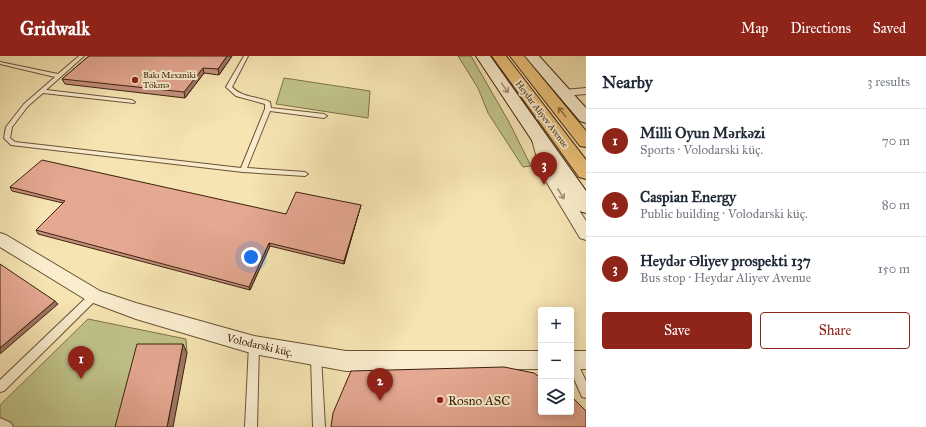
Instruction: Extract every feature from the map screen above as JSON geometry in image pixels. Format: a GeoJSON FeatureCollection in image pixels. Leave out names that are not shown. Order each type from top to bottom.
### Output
{"type":"FeatureCollection","features":[{"type":"Feature","properties":{"kind":"highway","name":"Heydar Aliyev Avenue"},"geometry":{"type":"LineString","coordinates":[[499,56],[586,173]]}},
{"type":"Feature","properties":{"kind":"highway","name":"Heydar Aliyev Avenue"},"geometry":{"type":"LineString","coordinates":[[517,56],[586,142]]}},
{"type":"Feature","properties":{"kind":"main road"},"geometry":{"type":"LineString","coordinates":[[483,56],[586,206]]}},
{"type":"Feature","properties":{"kind":"main road"},"geometry":{"type":"LineString","coordinates":[[532,56],[586,118]]}},
{"type":"Feature","properties":{"kind":"street"},"geometry":{"type":"LineString","coordinates":[[564,93],[586,91]]}},
{"type":"Feature","properties":{"kind":"street"},"geometry":{"type":"LineString","coordinates":[[536,133],[548,172],[586,234]]}},
{"type":"Feature","properties":{"kind":"street","name":"Volodarski küç."},"geometry":{"type":"LineString","coordinates":[[0,239],[94,296],[136,311],[254,345],[346,361],[538,360]]}},
{"type":"Feature","properties":{"kind":"street"},"geometry":{"type":"LineString","coordinates":[[574,361],[586,360]]}},
{"type":"Feature","properties":{"kind":"lane"},"geometry":{"type":"LineString","coordinates":[[82,56],[26,105],[9,127],[7,138],[13,144],[244,170],[305,174]]}},
{"type":"Feature","properties":{"kind":"lane"},"geometry":{"type":"LineString","coordinates":[[244,170],[268,109],[268,104],[265,101],[261,99],[239,97],[233,93],[229,87],[246,56]]}},
{"type":"Feature","properties":{"kind":"lane"},"geometry":{"type":"LineString","coordinates":[[0,64],[59,76]]}},
{"type":"Feature","properties":{"kind":"lane"},"geometry":{"type":"LineString","coordinates":[[42,91],[132,102]]}},
{"type":"Feature","properties":{"kind":"lane"},"geometry":{"type":"LineString","coordinates":[[268,109],[324,116]]}},
{"type":"Feature","properties":{"kind":"lane"},"geometry":{"type":"LineString","coordinates":[[0,387],[94,296]]}},
{"type":"Feature","properties":{"kind":"lane"},"geometry":{"type":"LineString","coordinates":[[250,427],[254,345]]}},
{"type":"Feature","properties":{"kind":"lane"},"geometry":{"type":"LineString","coordinates":[[316,356],[319,427]]}},
{"type":"Feature","properties":{"kind":"lane"},"geometry":{"type":"LineString","coordinates":[[574,367],[586,393]]}},
{"type":"Feature","properties":{"kind":"lane"},"geometry":{"type":"LineString","coordinates":[[0,424],[8,427]]}},
{"type":"Feature","properties":{"kind":"green space"},"geometry":{"type":"Polygon","coordinates":[[[458,56],[471,56],[509,122],[531,166],[523,167],[488,113],[478,88],[458,56]]]}},
{"type":"Feature","properties":{"kind":"green space"},"geometry":{"type":"Polygon","coordinates":[[[284,78],[370,91],[368,118],[276,104],[284,78]]]}},
{"type":"Feature","properties":{"kind":"green space"},"geometry":{"type":"Polygon","coordinates":[[[88,319],[186,339],[187,353],[124,427],[0,427],[0,405],[88,319]]]}},
{"type":"Feature","properties":{"kind":"building","name":"Bakı Mexaniki Tökmə"},"geometry":{"type":"Polygon","coordinates":[[[89,56],[227,56],[218,69],[203,68],[184,92],[62,79],[89,56]]]}},
{"type":"Feature","properties":{"kind":"building"},"geometry":{"type":"Polygon","coordinates":[[[42,160],[286,214],[296,192],[361,205],[344,261],[269,243],[249,287],[36,230],[65,201],[10,187],[42,160]]]}},
{"type":"Feature","properties":{"kind":"building"},"geometry":{"type":"Polygon","coordinates":[[[0,264],[55,301],[0,348],[0,264]]]}},
{"type":"Feature","properties":{"kind":"building"},"geometry":{"type":"Polygon","coordinates":[[[137,344],[183,344],[167,427],[115,427],[137,344]]]}},
{"type":"Feature","properties":{"kind":"building"},"geometry":{"type":"Polygon","coordinates":[[[504,367],[534,373],[538,376],[538,415],[574,415],[574,399],[586,411],[586,427],[331,427],[333,413],[351,371],[504,367]]]}},
{"type":"Feature","properties":{"kind":"place","name":"Bakı Mexaniki Tökmə"},"geometry":{"type":"Point","coordinates":[135,80]}},
{"type":"Feature","properties":{"kind":"place","name":"Heydər Əliyev prospekti 137"},"geometry":{"type":"Point","coordinates":[544,185]}},
{"type":"Feature","properties":{"kind":"place","name":"Milli Oyun Mərkəzi"},"geometry":{"type":"Point","coordinates":[81,379]}},
{"type":"Feature","properties":{"kind":"place","name":"Rosno ASC"},"geometry":{"type":"Point","coordinates":[440,400]}},
{"type":"Feature","properties":{"kind":"place","name":"Caspian Energy"},"geometry":{"type":"Point","coordinates":[380,401]}}]}
